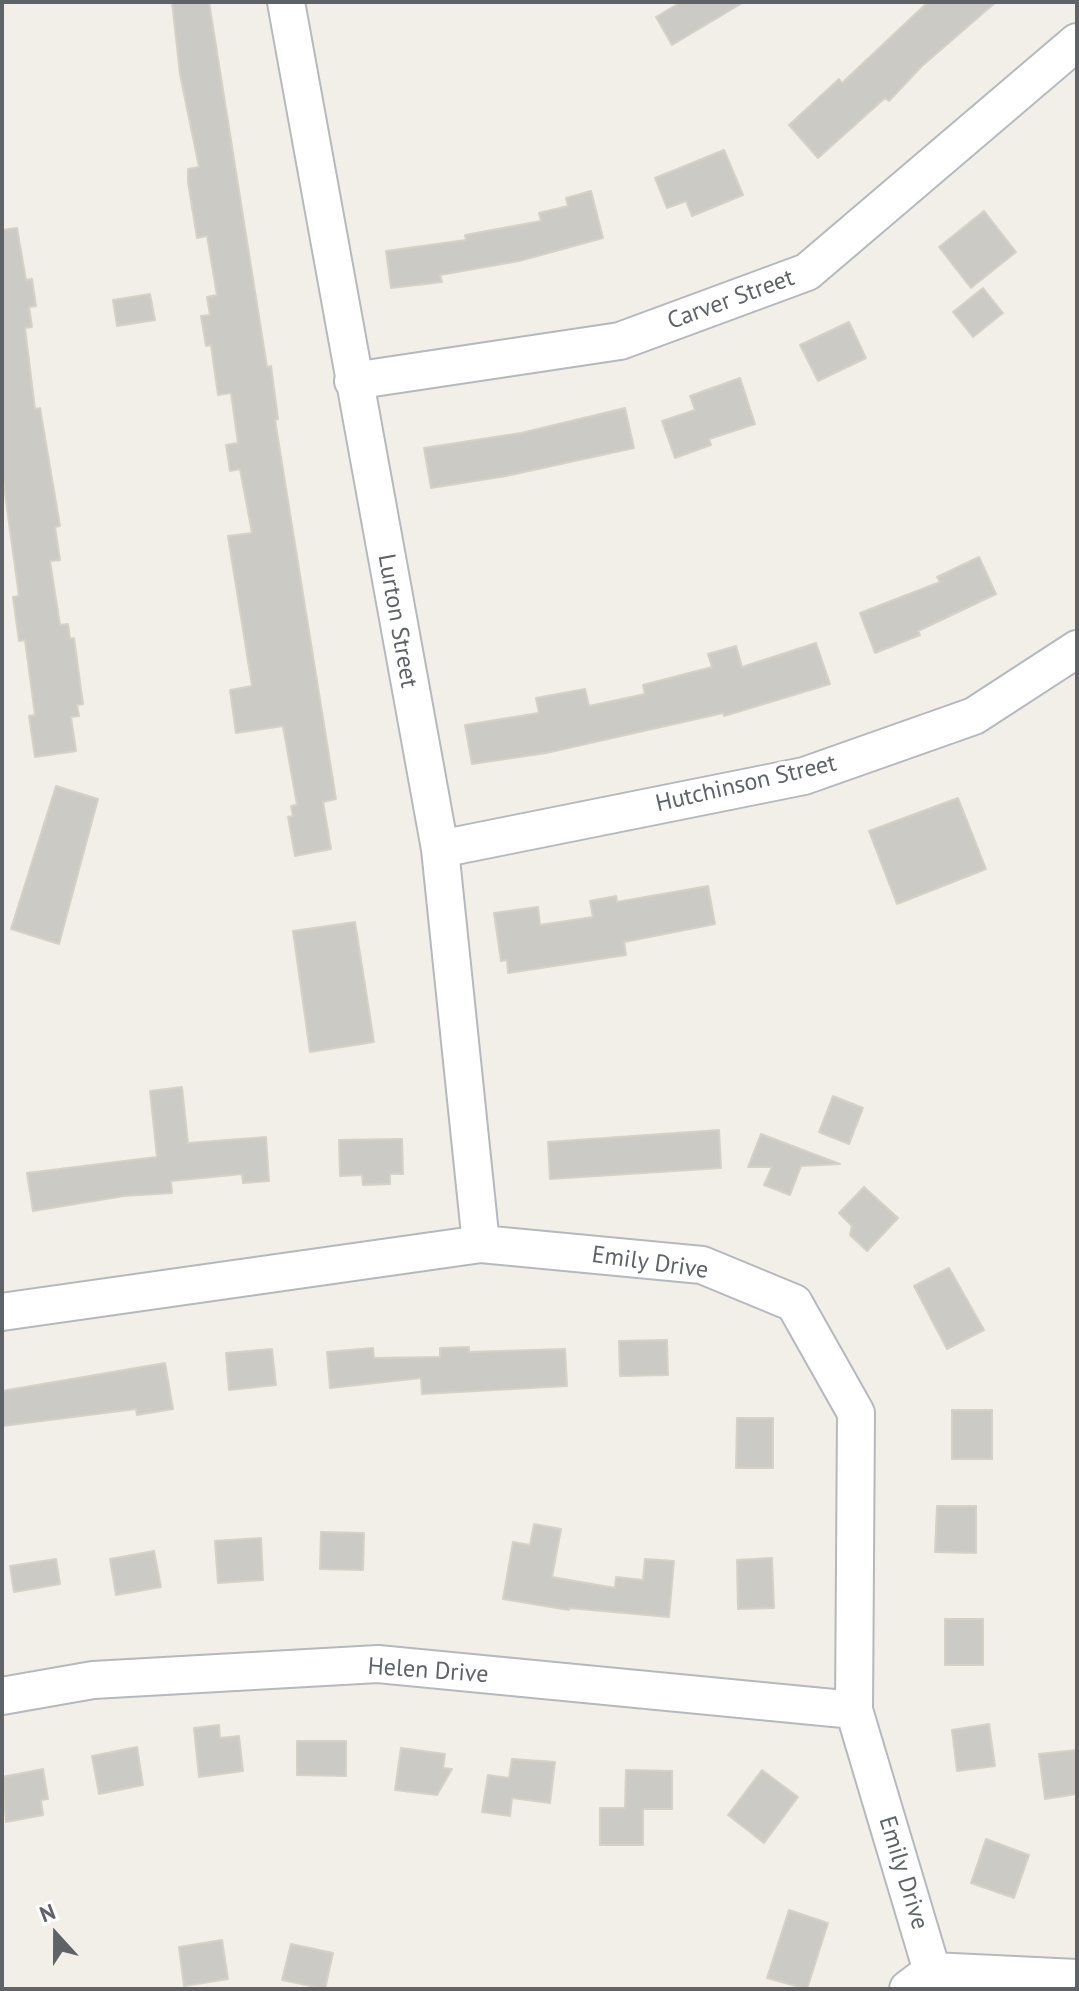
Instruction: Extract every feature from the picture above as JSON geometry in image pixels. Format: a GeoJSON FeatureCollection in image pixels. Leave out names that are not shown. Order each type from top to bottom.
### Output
{"type":"FeatureCollection","features":[{"type":"Feature","properties":{"kind":"street","name":"Lurton Street"},"geometry":{"type":"LineString","coordinates":[[286,2],[440,849],[481,1244]]}},
{"type":"Feature","properties":{"kind":"street","name":"Carver Street"},"geometry":{"type":"LineString","coordinates":[[353,381],[620,341],[807,272],[1077,42]]}},
{"type":"Feature","properties":{"kind":"street","name":"Hutchinson Street"},"geometry":{"type":"LineString","coordinates":[[440,849],[804,776],[974,716],[1077,649]]}},
{"type":"Feature","properties":{"kind":"street","name":"Emily Drive"},"geometry":{"type":"LineString","coordinates":[[2,1312],[481,1244],[702,1265],[794,1303],[856,1413],[854,1710],[920,1980]]}},
{"type":"Feature","properties":{"kind":"street","name":"Helen Drive"},"geometry":{"type":"LineString","coordinates":[[2,1696],[93,1680],[378,1664],[854,1710]]}},
{"type":"Feature","properties":{"kind":"street"},"geometry":{"type":"LineString","coordinates":[[920,1980],[1077,1978]]}},
{"type":"Feature","properties":{"kind":"building"},"geometry":{"type":"Polygon","coordinates":[[[172,2],[209,2],[267,367],[271,366],[278,419],[275,420],[336,799],[323,802],[331,849],[295,856],[288,817],[293,816],[291,806],[297,805],[283,726],[236,733],[230,690],[252,686],[228,536],[252,533],[240,469],[230,471],[226,445],[238,443],[231,393],[218,395],[211,345],[206,346],[201,316],[210,315],[207,297],[217,295],[207,236],[197,238],[188,182],[188,169],[199,167],[180,74],[172,2]]]}},
{"type":"Feature","properties":{"kind":"building"},"geometry":{"type":"Polygon","coordinates":[[[681,2],[744,2],[672,45],[656,17],[681,2]]]}},
{"type":"Feature","properties":{"kind":"building"},"geometry":{"type":"Polygon","coordinates":[[[928,2],[996,2],[922,66],[889,101],[885,98],[818,158],[789,125],[839,79],[842,83],[928,2]]]}},
{"type":"Feature","properties":{"kind":"building"},"geometry":{"type":"Polygon","coordinates":[[[724,150],[743,195],[692,216],[686,201],[667,208],[655,178],[724,150]]]}},
{"type":"Feature","properties":{"kind":"building"},"geometry":{"type":"Polygon","coordinates":[[[591,191],[603,238],[519,261],[440,275],[442,282],[391,288],[386,251],[466,240],[465,235],[541,221],[539,213],[568,206],[566,198],[591,191]]]}},
{"type":"Feature","properties":{"kind":"building"},"geometry":{"type":"Polygon","coordinates":[[[984,211],[1016,252],[971,288],[939,247],[984,211]]]}},
{"type":"Feature","properties":{"kind":"building"},"geometry":{"type":"Polygon","coordinates":[[[17,228],[26,280],[32,279],[36,306],[29,307],[32,327],[25,328],[35,409],[40,408],[60,526],[55,527],[60,560],[50,561],[60,625],[68,624],[70,639],[74,638],[83,704],[77,705],[79,716],[71,717],[76,751],[35,757],[29,716],[35,715],[25,640],[19,641],[13,597],[19,596],[2,472],[2,230],[17,228]]]}},
{"type":"Feature","properties":{"kind":"building"},"geometry":{"type":"Polygon","coordinates":[[[983,288],[1003,313],[973,337],[953,312],[983,288]]]}},
{"type":"Feature","properties":{"kind":"building"},"geometry":{"type":"Polygon","coordinates":[[[150,294],[155,320],[117,326],[113,300],[150,294]]]}},
{"type":"Feature","properties":{"kind":"building"},"geometry":{"type":"Polygon","coordinates":[[[849,322],[866,358],[818,381],[800,345],[849,322]]]}},
{"type":"Feature","properties":{"kind":"building"},"geometry":{"type":"Polygon","coordinates":[[[740,378],[755,424],[709,439],[711,445],[675,458],[662,421],[695,410],[690,396],[740,378]]]}},
{"type":"Feature","properties":{"kind":"building"},"geometry":{"type":"Polygon","coordinates":[[[625,408],[634,448],[506,476],[431,488],[424,448],[521,433],[625,408]]]}},
{"type":"Feature","properties":{"kind":"building"},"geometry":{"type":"Polygon","coordinates":[[[979,557],[996,594],[918,631],[920,635],[875,653],[860,613],[940,582],[937,577],[979,557]]]}},
{"type":"Feature","properties":{"kind":"building"},"geometry":{"type":"Polygon","coordinates":[[[816,643],[830,684],[724,716],[723,713],[546,753],[472,764],[465,725],[539,713],[536,698],[585,689],[589,706],[645,694],[643,685],[712,667],[708,654],[736,646],[742,667],[816,643]]]}},
{"type":"Feature","properties":{"kind":"building"},"geometry":{"type":"Polygon","coordinates":[[[56,786],[98,799],[59,944],[11,929],[56,786]]]}},
{"type":"Feature","properties":{"kind":"building"},"geometry":{"type":"Polygon","coordinates":[[[958,798],[986,869],[897,904],[869,831],[958,798]]]}},
{"type":"Feature","properties":{"kind":"building"},"geometry":{"type":"Polygon","coordinates":[[[708,886],[715,924],[624,942],[626,955],[508,973],[507,960],[501,961],[494,913],[538,907],[540,925],[593,917],[590,901],[616,896],[617,902],[708,886]]]}},
{"type":"Feature","properties":{"kind":"building"},"geometry":{"type":"Polygon","coordinates":[[[355,922],[374,1042],[310,1052],[293,931],[355,922]]]}},
{"type":"Feature","properties":{"kind":"building"},"geometry":{"type":"Polygon","coordinates":[[[182,1087],[188,1143],[266,1137],[269,1181],[243,1183],[242,1174],[171,1181],[172,1193],[124,1196],[33,1211],[27,1173],[157,1157],[150,1091],[182,1087]]]}},
{"type":"Feature","properties":{"kind":"building"},"geometry":{"type":"Polygon","coordinates":[[[833,1096],[863,1108],[849,1144],[819,1132],[833,1096]]]}},
{"type":"Feature","properties":{"kind":"building"},"geometry":{"type":"Polygon","coordinates":[[[719,1130],[721,1168],[550,1179],[548,1142],[719,1130]]]}},
{"type":"Feature","properties":{"kind":"building"},"geometry":{"type":"Polygon","coordinates":[[[761,1134],[840,1164],[801,1166],[790,1195],[764,1185],[772,1167],[748,1167],[761,1134]]]}},
{"type":"Feature","properties":{"kind":"building"},"geometry":{"type":"Polygon","coordinates":[[[402,1139],[403,1174],[390,1174],[390,1184],[363,1185],[362,1175],[340,1176],[339,1140],[402,1139]]]}},
{"type":"Feature","properties":{"kind":"building"},"geometry":{"type":"Polygon","coordinates":[[[864,1187],[898,1218],[867,1251],[850,1235],[852,1226],[839,1213],[864,1187]]]}},
{"type":"Feature","properties":{"kind":"building"},"geometry":{"type":"Polygon","coordinates":[[[949,1268],[984,1330],[947,1349],[914,1286],[949,1268]]]}},
{"type":"Feature","properties":{"kind":"building"},"geometry":{"type":"Polygon","coordinates":[[[667,1340],[668,1375],[620,1376],[619,1341],[667,1340]]]}},
{"type":"Feature","properties":{"kind":"building"},"geometry":{"type":"Polygon","coordinates":[[[469,1347],[469,1352],[565,1349],[567,1386],[422,1394],[421,1378],[330,1388],[327,1352],[373,1348],[374,1358],[440,1357],[440,1348],[469,1347]]]}},
{"type":"Feature","properties":{"kind":"building"},"geometry":{"type":"Polygon","coordinates":[[[272,1349],[276,1385],[229,1390],[226,1353],[272,1349]]]}},
{"type":"Feature","properties":{"kind":"building"},"geometry":{"type":"Polygon","coordinates":[[[165,1363],[173,1409],[137,1415],[136,1409],[2,1426],[2,1391],[165,1363]]]}},
{"type":"Feature","properties":{"kind":"building"},"geometry":{"type":"Polygon","coordinates":[[[952,1410],[992,1410],[992,1459],[952,1459],[952,1410]]]}},
{"type":"Feature","properties":{"kind":"building"},"geometry":{"type":"Polygon","coordinates":[[[737,1418],[773,1418],[773,1468],[736,1468],[737,1418]]]}},
{"type":"Feature","properties":{"kind":"building"},"geometry":{"type":"Polygon","coordinates":[[[937,1506],[976,1506],[976,1553],[935,1552],[937,1506]]]}},
{"type":"Feature","properties":{"kind":"building"},"geometry":{"type":"Polygon","coordinates":[[[534,1524],[561,1529],[552,1577],[615,1588],[616,1577],[643,1580],[645,1559],[674,1561],[669,1617],[569,1610],[503,1599],[513,1542],[530,1545],[534,1524]]]}},
{"type":"Feature","properties":{"kind":"building"},"geometry":{"type":"Polygon","coordinates":[[[321,1532],[364,1533],[363,1570],[320,1569],[321,1532]]]}},
{"type":"Feature","properties":{"kind":"building"},"geometry":{"type":"Polygon","coordinates":[[[261,1538],[263,1580],[218,1583],[215,1541],[261,1538]]]}},
{"type":"Feature","properties":{"kind":"building"},"geometry":{"type":"Polygon","coordinates":[[[154,1551],[161,1587],[116,1595],[110,1559],[154,1551]]]}},
{"type":"Feature","properties":{"kind":"building"},"geometry":{"type":"Polygon","coordinates":[[[772,1558],[774,1608],[738,1609],[737,1560],[772,1558]]]}},
{"type":"Feature","properties":{"kind":"building"},"geometry":{"type":"Polygon","coordinates":[[[56,1559],[60,1584],[14,1592],[10,1566],[56,1559]]]}},
{"type":"Feature","properties":{"kind":"building"},"geometry":{"type":"Polygon","coordinates":[[[945,1619],[983,1619],[983,1665],[945,1665],[945,1619]]]}},
{"type":"Feature","properties":{"kind":"building"},"geometry":{"type":"Polygon","coordinates":[[[989,1724],[995,1766],[957,1771],[952,1730],[989,1724]]]}},
{"type":"Feature","properties":{"kind":"building"},"geometry":{"type":"Polygon","coordinates":[[[219,1725],[220,1738],[239,1736],[243,1771],[199,1777],[194,1728],[219,1725]]]}},
{"type":"Feature","properties":{"kind":"building"},"geometry":{"type":"Polygon","coordinates":[[[297,1741],[346,1741],[346,1776],[297,1775],[297,1741]]]}},
{"type":"Feature","properties":{"kind":"building"},"geometry":{"type":"Polygon","coordinates":[[[137,1747],[143,1785],[99,1794],[92,1756],[137,1747]]]}},
{"type":"Feature","properties":{"kind":"building"},"geometry":{"type":"Polygon","coordinates":[[[401,1748],[445,1754],[443,1768],[452,1769],[437,1795],[395,1790],[401,1748]]]}},
{"type":"Feature","properties":{"kind":"building"},"geometry":{"type":"Polygon","coordinates":[[[1077,1750],[1077,1794],[1045,1799],[1039,1754],[1077,1750]]]}},
{"type":"Feature","properties":{"kind":"building"},"geometry":{"type":"Polygon","coordinates":[[[512,1759],[555,1762],[550,1803],[512,1798],[510,1816],[482,1812],[488,1775],[509,1778],[512,1759]]]}},
{"type":"Feature","properties":{"kind":"building"},"geometry":{"type":"Polygon","coordinates":[[[43,1769],[48,1799],[41,1800],[43,1815],[6,1822],[2,1777],[43,1769]]]}},
{"type":"Feature","properties":{"kind":"building"},"geometry":{"type":"Polygon","coordinates":[[[626,1770],[672,1771],[672,1809],[643,1809],[643,1845],[600,1845],[600,1808],[625,1808],[626,1770]]]}},
{"type":"Feature","properties":{"kind":"building"},"geometry":{"type":"Polygon","coordinates":[[[762,1770],[798,1797],[764,1843],[728,1815],[762,1770]]]}},
{"type":"Feature","properties":{"kind":"building"},"geometry":{"type":"Polygon","coordinates":[[[986,1839],[1029,1855],[1014,1898],[971,1883],[986,1839]]]}},
{"type":"Feature","properties":{"kind":"building"},"geometry":{"type":"Polygon","coordinates":[[[789,1910],[828,1923],[807,1989],[767,1978],[789,1910]]]}},
{"type":"Feature","properties":{"kind":"building"},"geometry":{"type":"Polygon","coordinates":[[[222,1940],[228,1979],[184,1986],[179,1947],[222,1940]]]}},
{"type":"Feature","properties":{"kind":"building"},"geometry":{"type":"Polygon","coordinates":[[[291,1944],[333,1953],[325,1989],[282,1980],[291,1944]]]}}]}
